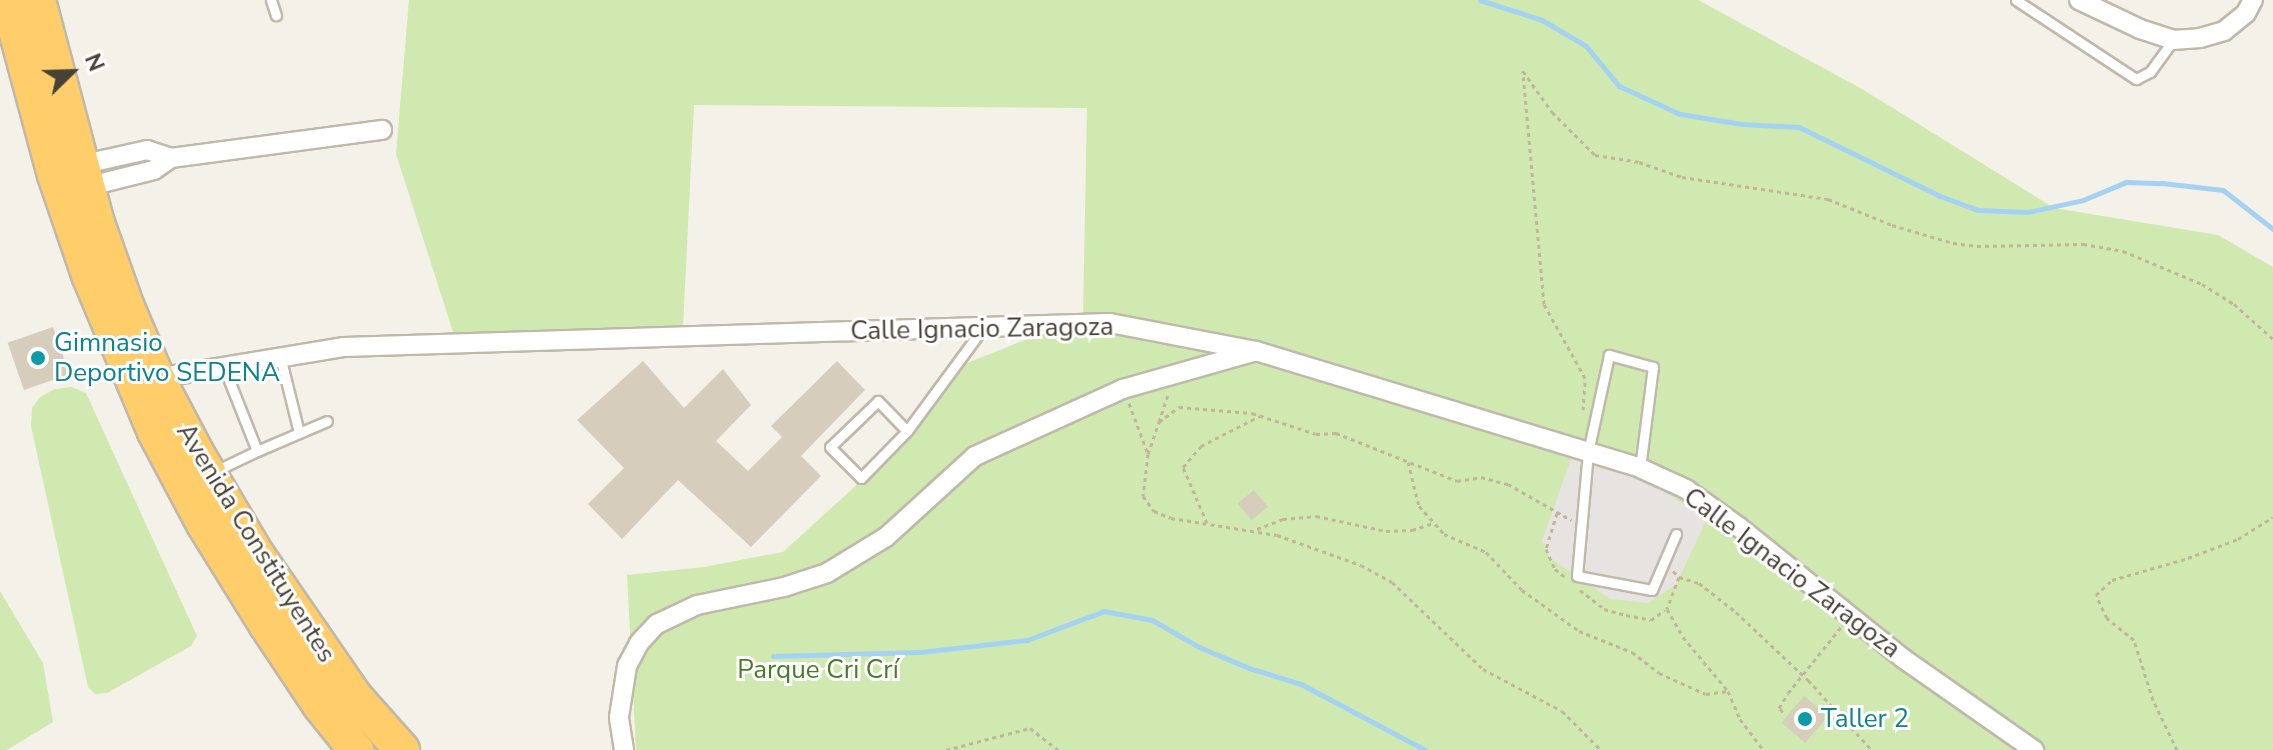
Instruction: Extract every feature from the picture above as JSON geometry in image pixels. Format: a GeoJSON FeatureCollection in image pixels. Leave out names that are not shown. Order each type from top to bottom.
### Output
{"type":"FeatureCollection","features":[{"type":"Feature","properties":{"kind":"highway","name":"Avenida Constituyentes"},"geometry":{"type":"LineString","coordinates":[[8,0],[55,175],[89,275],[155,432],[204,524],[266,624],[320,705],[356,750]]}},
{"type":"Feature","properties":{"kind":"highway","name":"Avenida Constituyentes"},"geometry":{"type":"LineString","coordinates":[[38,0],[83,176],[126,305],[157,378],[208,474],[320,649],[355,697],[402,750]]}},
{"type":"Feature","properties":{"kind":"street"},"geometry":{"type":"LineString","coordinates":[[2079,0],[2140,29],[2173,40],[2200,38],[2224,31],[2246,13],[2253,0]]}},
{"type":"Feature","properties":{"kind":"street"},"geometry":{"type":"LineString","coordinates":[[83,176],[154,170],[171,158],[382,130]]}},
{"type":"Feature","properties":{"kind":"street","name":"Calle Ignacio Zaragoza"},"geometry":{"type":"LineString","coordinates":[[157,378],[344,347],[1110,323],[1256,351],[1640,468],[1686,489],[1729,519],[1904,659],[2034,750]]}},
{"type":"Feature","properties":{"kind":"street"},"geometry":{"type":"LineString","coordinates":[[624,750],[619,717],[627,666],[639,643],[657,624],[697,605],[784,587],[827,573],[886,537],[975,456],[1123,389],[1256,351]]}},
{"type":"Feature","properties":{"kind":"lane"},"geometry":{"type":"LineString","coordinates":[[271,0],[276,15]]}},
{"type":"Feature","properties":{"kind":"lane"},"geometry":{"type":"LineString","coordinates":[[2016,0],[2136,79],[2150,72],[2173,40]]}},
{"type":"Feature","properties":{"kind":"lane"},"geometry":{"type":"LineString","coordinates":[[907,431],[878,401],[830,447],[861,478],[907,431],[983,328]]}},
{"type":"Feature","properties":{"kind":"lane"},"geometry":{"type":"LineString","coordinates":[[1640,468],[1653,367],[1609,355],[1584,451],[1577,576],[1652,590],[1676,534]]}},
{"type":"Feature","properties":{"kind":"lane"},"geometry":{"type":"LineString","coordinates":[[280,356],[299,433]]}},
{"type":"Feature","properties":{"kind":"lane"},"geometry":{"type":"LineString","coordinates":[[223,365],[257,451]]}},
{"type":"Feature","properties":{"kind":"lane"},"geometry":{"type":"LineString","coordinates":[[208,474],[327,421]]}},
{"type":"Feature","properties":{"kind":"path"},"geometry":{"type":"LineString","coordinates":[[1584,451],[1585,378],[1544,304],[1523,71],[1552,112],[1595,155],[1639,162],[1682,177],[1828,199],[1892,225],[1953,243],[1977,246],[2083,244],[2123,251],[2202,284],[2234,304],[2273,339]]}},
{"type":"Feature","properties":{"kind":"path"},"geometry":{"type":"LineString","coordinates":[[1173,375],[1148,454],[1143,496],[1154,511],[1277,535],[1361,565],[1392,582],[1483,669],[1562,711],[1601,750]]}},
{"type":"Feature","properties":{"kind":"path"},"geometry":{"type":"LineString","coordinates":[[1123,389],[1148,454]]}},
{"type":"Feature","properties":{"kind":"path"},"geometry":{"type":"LineString","coordinates":[[1159,422],[1179,407],[1213,407],[1260,416],[1316,434],[1336,433],[1457,481],[1481,477],[1508,484],[1582,525]]}},
{"type":"Feature","properties":{"kind":"path"},"geometry":{"type":"LineString","coordinates":[[1207,523],[1183,467],[1201,446],[1260,416]]}},
{"type":"Feature","properties":{"kind":"path"},"geometry":{"type":"LineString","coordinates":[[1408,462],[1419,506],[1444,534],[1486,552],[1522,590],[1579,631],[1632,652],[1659,673],[1696,690],[1706,694],[1728,691]]}},
{"type":"Feature","properties":{"kind":"path"},"geometry":{"type":"LineString","coordinates":[[1253,531],[1283,519],[1316,516],[1386,531],[1412,530],[1434,523]]}},
{"type":"Feature","properties":{"kind":"path"},"geometry":{"type":"LineString","coordinates":[[2177,750],[2153,700],[2134,640],[2107,618],[2096,595],[2112,580],[2188,558],[2238,539],[2273,517]]}},
{"type":"Feature","properties":{"kind":"path"},"geometry":{"type":"LineString","coordinates":[[1664,564],[1679,577],[1699,583],[1712,592],[1803,675],[1872,750]]}},
{"type":"Feature","properties":{"kind":"path"},"geometry":{"type":"LineString","coordinates":[[1679,577],[1667,609],[1683,637],[1728,691],[1740,719],[1763,750]]}},
{"type":"Feature","properties":{"kind":"path"},"geometry":{"type":"LineString","coordinates":[[1783,712],[1779,708],[1850,615]]}},
{"type":"Feature","properties":{"kind":"path"},"geometry":{"type":"LineString","coordinates":[[946,750],[1030,728],[1058,750]]}},
{"type":"Feature","properties":{"kind":"green space","name":"Parque Cri Crí"},"geometry":{"type":"Polygon","coordinates":[[[409,0],[1698,0],[1862,89],[2054,208],[2218,235],[2273,267],[2273,750],[636,750],[627,575],[704,567],[783,552],[906,440],[967,363],[1083,317],[1087,108],[694,105],[683,327],[455,338],[396,154],[409,0]]]}},
{"type":"Feature","properties":{"kind":"green space"},"geometry":{"type":"Polygon","coordinates":[[[71,387],[86,393],[197,636],[191,646],[107,693],[95,694],[88,687],[31,426],[32,408],[40,397],[55,389],[71,387]]]}},
{"type":"Feature","properties":{"kind":"green space"},"geometry":{"type":"Polygon","coordinates":[[[0,591],[43,663],[53,722],[7,750],[0,750],[0,591]]]}},
{"type":"Feature","properties":{"kind":"shaded area"},"geometry":{"type":"Polygon","coordinates":[[[1571,459],[1645,480],[1707,519],[1676,585],[1648,603],[1610,599],[1549,557],[1542,541],[1571,459]]]}},
{"type":"Feature","properties":{"kind":"building","name":"Gimnasio Deportivo SEDENA"},"geometry":{"type":"Polygon","coordinates":[[[53,327],[69,374],[24,390],[8,343],[53,327]]]}},
{"type":"Feature","properties":{"kind":"building"},"geometry":{"type":"Polygon","coordinates":[[[643,361],[684,408],[723,369],[751,405],[716,441],[748,471],[782,437],[771,426],[837,361],[865,390],[801,456],[821,476],[751,547],[678,480],[622,539],[588,504],[624,468],[577,420],[643,361]]]}},
{"type":"Feature","properties":{"kind":"building"},"geometry":{"type":"Polygon","coordinates":[[[1254,490],[1268,507],[1252,520],[1238,503],[1254,490]]]}},
{"type":"Feature","properties":{"kind":"building","name":"Taller 2"},"geometry":{"type":"Polygon","coordinates":[[[1804,696],[1828,716],[1805,743],[1782,723],[1804,696]]]}},
{"type":"Feature","properties":{"kind":"waterway"},"geometry":{"type":"LineString","coordinates":[[1480,0],[1542,20],[1586,46],[1619,86],[1680,114],[1742,124],[1799,127],[1940,196],[1978,210],[2028,212],[2083,200],[2126,182],[2162,183],[2223,190],[2273,229]]}},
{"type":"Feature","properties":{"kind":"waterway"},"geometry":{"type":"LineString","coordinates":[[773,656],[920,652],[1027,640],[1104,611],[1152,620],[1199,647],[1249,668],[1301,684],[1425,750]]}},
{"type":"Feature","properties":{"kind":"place","name":"Gimnasio Deportivo SEDENA"},"geometry":{"type":"Point","coordinates":[38,358]}},
{"type":"Feature","properties":{"kind":"place","name":"Taller 2"},"geometry":{"type":"Point","coordinates":[1805,719]}}]}
